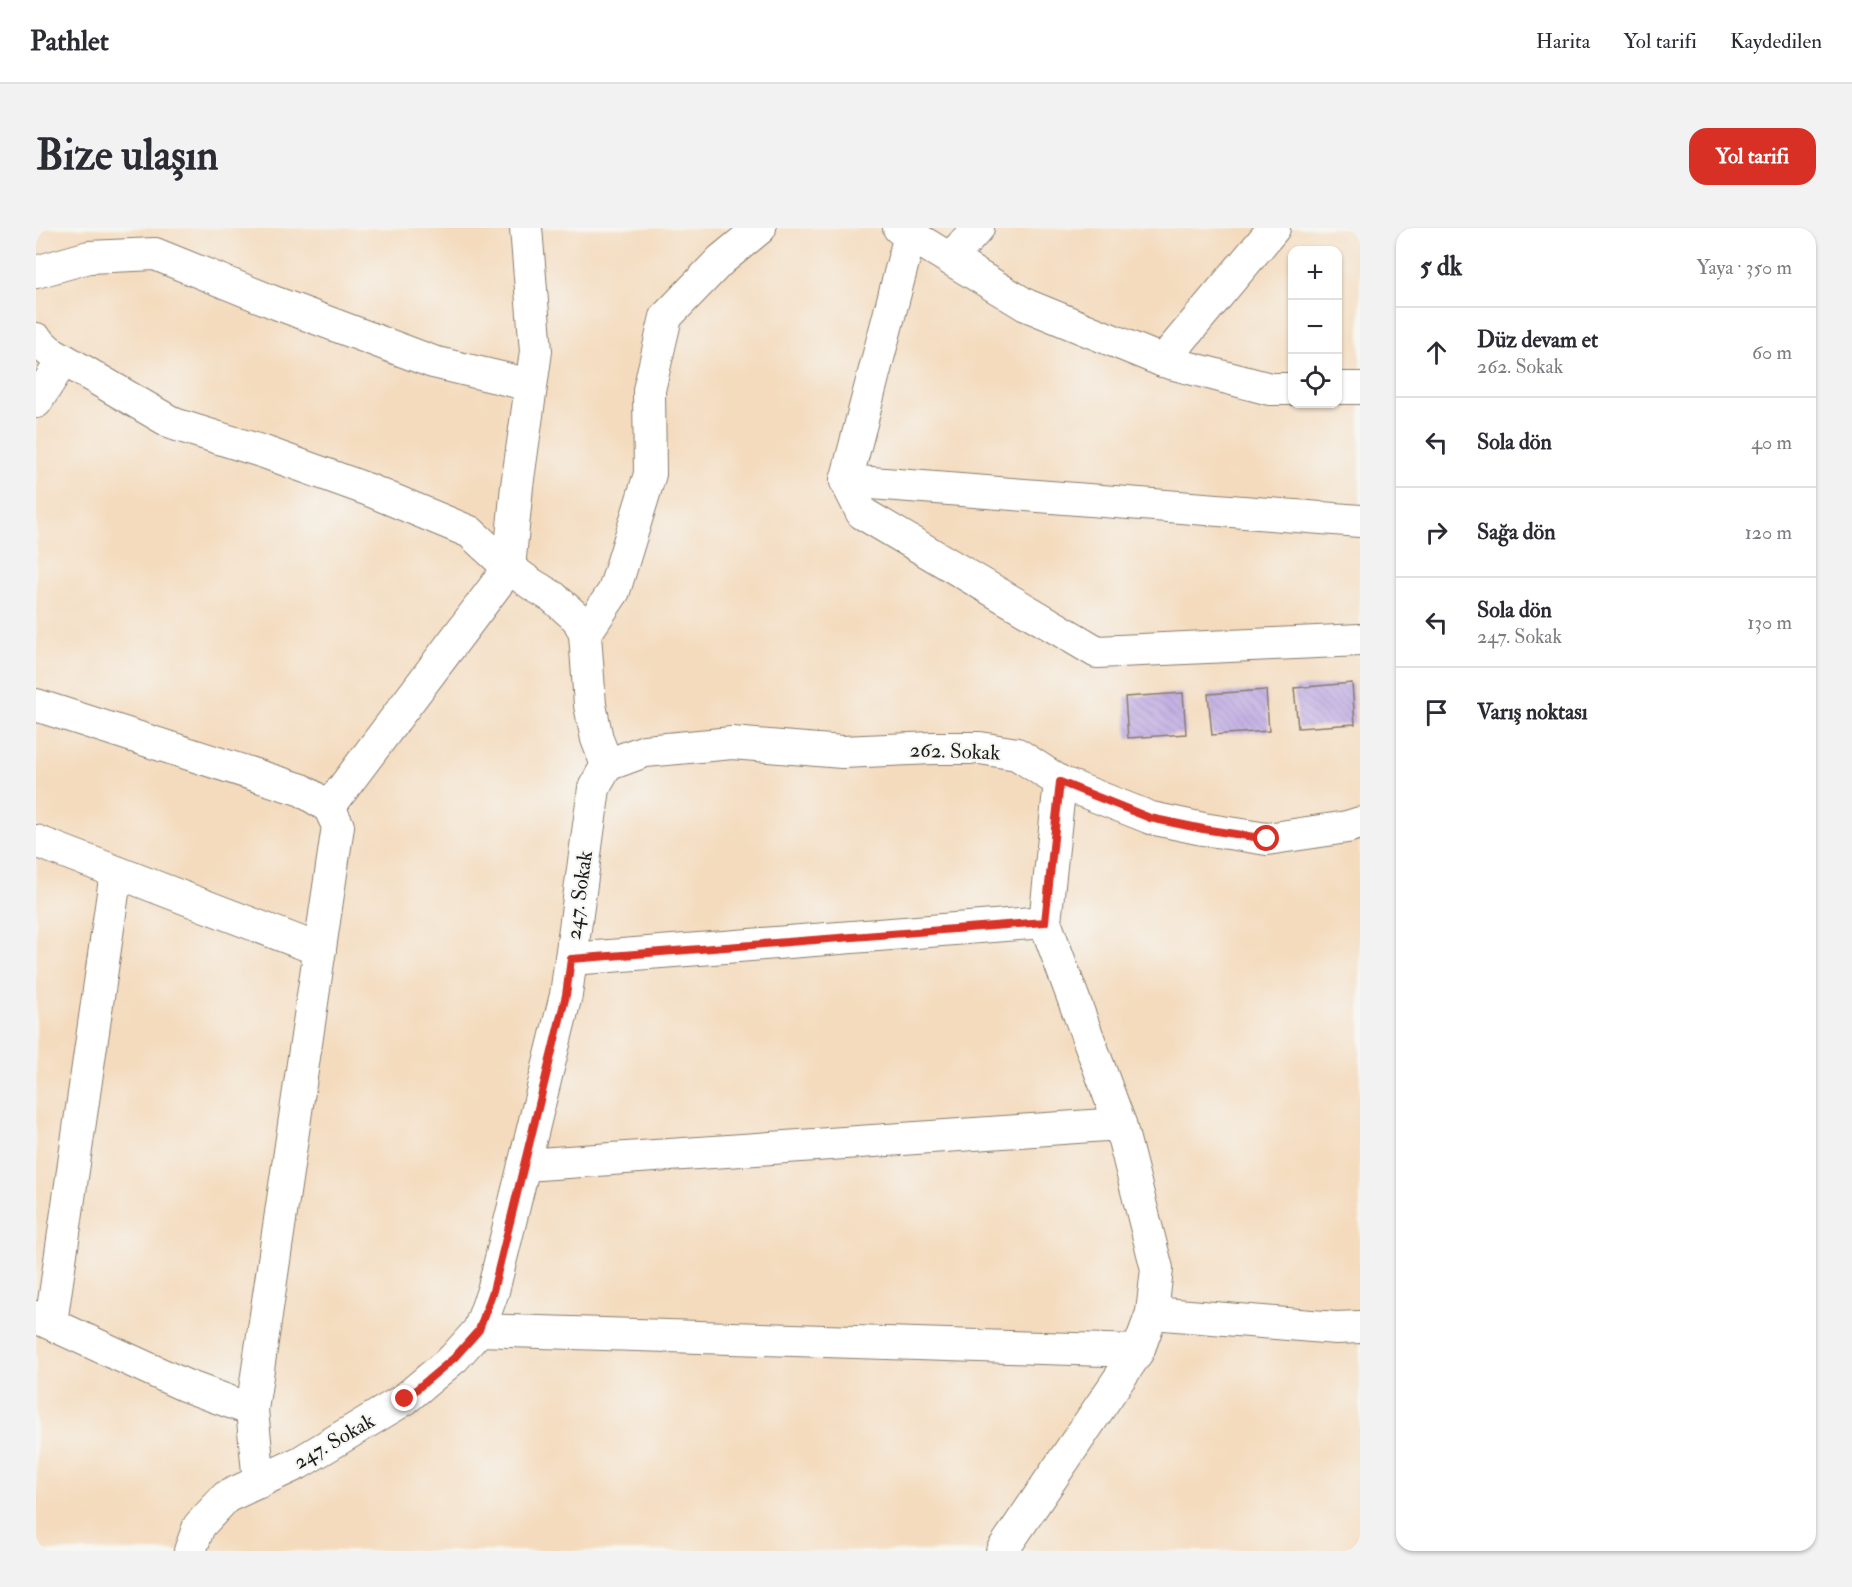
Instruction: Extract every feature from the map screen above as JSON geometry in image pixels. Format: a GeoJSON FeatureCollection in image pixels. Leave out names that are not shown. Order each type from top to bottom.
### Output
{"type":"FeatureCollection","features":[{"type":"Feature","properties":{"kind":"street"},"geometry":{"type":"LineString","coordinates":[[329,807],[509,568],[517,486],[536,351],[526,228]]}},
{"type":"Feature","properties":{"kind":"street"},"geometry":{"type":"LineString","coordinates":[[585,634],[614,591],[650,474],[649,390],[666,317],[721,260],[760,228]]}},
{"type":"Feature","properties":{"kind":"street"},"geometry":{"type":"LineString","coordinates":[[950,259],[978,228]]}},
{"type":"Feature","properties":{"kind":"street"},"geometry":{"type":"LineString","coordinates":[[1162,361],[1274,228]]}},
{"type":"Feature","properties":{"kind":"street"},"geometry":{"type":"LineString","coordinates":[[1288,389],[1270,389],[1162,361],[1026,305],[902,230],[846,481],[862,513],[1097,652],[1360,640]]}},
{"type":"Feature","properties":{"kind":"street"},"geometry":{"type":"LineString","coordinates":[[36,273],[88,257],[155,254],[276,303],[433,362],[531,385]]}},
{"type":"Feature","properties":{"kind":"street"},"geometry":{"type":"LineString","coordinates":[[36,339],[48,351],[174,424],[264,452],[369,490],[470,532],[509,568],[553,597],[578,619],[585,634],[591,705],[597,739],[607,765]]}},
{"type":"Feature","properties":{"kind":"street"},"geometry":{"type":"LineString","coordinates":[[36,402],[63,360]]}},
{"type":"Feature","properties":{"kind":"street"},"geometry":{"type":"LineString","coordinates":[[1342,388],[1360,388]]}},
{"type":"Feature","properties":{"kind":"street"},"geometry":{"type":"LineString","coordinates":[[846,481],[1360,521]]}},
{"type":"Feature","properties":{"kind":"street"},"geometry":{"type":"LineString","coordinates":[[36,705],[302,790],[329,807],[338,826],[252,1410],[259,1482]]}},
{"type":"Feature","properties":{"kind":"street","name":"262. Sokak"},"geometry":{"type":"LineString","coordinates":[[607,765],[645,751],[732,743],[842,752],[980,748],[1017,754],[1060,782],[1150,818],[1203,829],[1267,839],[1360,823]]}},
{"type":"Feature","properties":{"kind":"street","name":"247. Sokak"},"geometry":{"type":"LineString","coordinates":[[190,1551],[200,1526],[226,1497],[299,1463],[405,1399],[454,1358],[479,1330],[493,1291],[566,995],[594,788],[607,765]]}},
{"type":"Feature","properties":{"kind":"street"},"geometry":{"type":"LineString","coordinates":[[1002,1551],[1138,1351],[1152,1313],[1157,1269],[1120,1124],[1045,922],[1060,782]]}},
{"type":"Feature","properties":{"kind":"street"},"geometry":{"type":"LineString","coordinates":[[36,841],[320,950]]}},
{"type":"Feature","properties":{"kind":"street"},"geometry":{"type":"LineString","coordinates":[[116,872],[43,1320],[184,1385],[252,1410]]}},
{"type":"Feature","properties":{"kind":"street"},"geometry":{"type":"LineString","coordinates":[[571,959],[1045,922]]}},
{"type":"Feature","properties":{"kind":"street"},"geometry":{"type":"LineString","coordinates":[[524,1165],[1120,1124]]}},
{"type":"Feature","properties":{"kind":"street"},"geometry":{"type":"LineString","coordinates":[[1152,1313],[1336,1328],[1360,1327]]}},
{"type":"Feature","properties":{"kind":"street"},"geometry":{"type":"LineString","coordinates":[[479,1330],[1138,1351]]}},
{"type":"Feature","properties":{"kind":"building"},"geometry":{"type":"Polygon","coordinates":[[[1352,683],[1355,724],[1298,728],[1294,688],[1352,683]]]}},
{"type":"Feature","properties":{"kind":"building"},"geometry":{"type":"Polygon","coordinates":[[[1266,690],[1269,731],[1212,735],[1208,694],[1266,690]]]}},
{"type":"Feature","properties":{"kind":"building"},"geometry":{"type":"Polygon","coordinates":[[[1183,693],[1186,734],[1128,738],[1125,697],[1183,693]]]}},
{"type":"Feature","properties":{"kind":"route"},"geometry":{"type":"LineString","coordinates":[[405,1399],[454,1358],[479,1330],[493,1291],[566,995],[571,959],[1045,922],[1060,782],[1150,818],[1267,839]]}}]}
